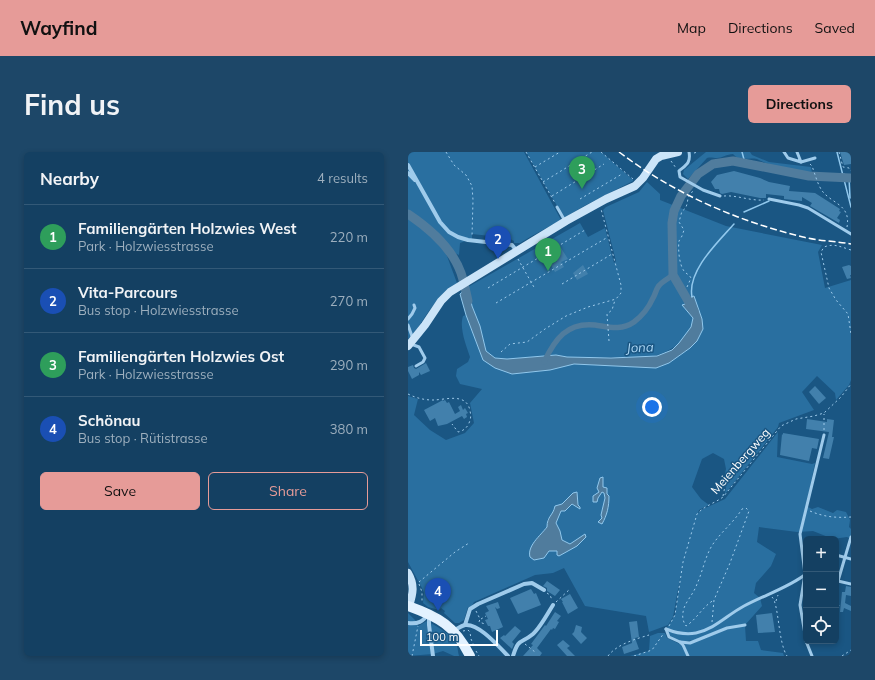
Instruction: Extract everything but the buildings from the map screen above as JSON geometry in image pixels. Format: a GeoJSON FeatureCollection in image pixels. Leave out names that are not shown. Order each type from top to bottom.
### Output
{"type":"FeatureCollection","features":[{"type":"Feature","properties":{"kind":"main road"},"geometry":{"type":"LineString","coordinates":[[409,606],[426,610],[458,631],[470,656]]}},
{"type":"Feature","properties":{"kind":"street"},"geometry":{"type":"LineString","coordinates":[[411,343],[425,325],[434,309],[450,292],[470,279],[517,254],[566,221],[638,184],[654,161],[659,157],[678,152]]}},
{"type":"Feature","properties":{"kind":"street"},"geometry":{"type":"LineString","coordinates":[[408,165],[444,228],[453,235],[472,240],[512,245],[517,254]]}},
{"type":"Feature","properties":{"kind":"street"},"geometry":{"type":"LineString","coordinates":[[408,173],[418,184]]}},
{"type":"Feature","properties":{"kind":"street"},"geometry":{"type":"LineString","coordinates":[[408,573],[413,585],[412,597],[409,606]]}},
{"type":"Feature","properties":{"kind":"street"},"geometry":{"type":"LineString","coordinates":[[458,631],[465,625],[470,609],[474,606],[524,584],[532,584],[544,590]]}},
{"type":"Feature","properties":{"kind":"street"},"geometry":{"type":"LineString","coordinates":[[513,656],[516,645],[534,633],[553,605]]}},
{"type":"Feature","properties":{"kind":"street"},"geometry":{"type":"LineString","coordinates":[[408,623],[418,623],[425,618],[426,610]]}},
{"type":"Feature","properties":{"kind":"street"},"geometry":{"type":"LineString","coordinates":[[426,610],[433,656]]}},
{"type":"Feature","properties":{"kind":"street"},"geometry":{"type":"LineString","coordinates":[[465,625],[481,631],[494,641],[508,656]]}},
{"type":"Feature","properties":{"kind":"lane"},"geometry":{"type":"LineString","coordinates":[[689,152],[689,163],[679,173],[680,177],[700,188],[720,196]]}},
{"type":"Feature","properties":{"kind":"lane"},"geometry":{"type":"LineString","coordinates":[[784,152],[788,158],[801,162],[816,158]]}},
{"type":"Feature","properties":{"kind":"lane"},"geometry":{"type":"LineString","coordinates":[[797,152],[801,162]]}},
{"type":"Feature","properties":{"kind":"lane"},"geometry":{"type":"LineString","coordinates":[[769,199],[808,208],[851,234]]}},
{"type":"Feature","properties":{"kind":"lane"},"geometry":{"type":"LineString","coordinates":[[557,206],[566,221]]}},
{"type":"Feature","properties":{"kind":"lane"},"geometry":{"type":"LineString","coordinates":[[408,319],[415,308],[414,305]]}},
{"type":"Feature","properties":{"kind":"lane"},"geometry":{"type":"LineString","coordinates":[[408,325],[411,343],[419,347],[425,358],[423,362],[416,366]]}},
{"type":"Feature","properties":{"kind":"lane"},"geometry":{"type":"LineString","coordinates":[[806,572],[800,534],[801,524],[806,510],[824,435]]}},
{"type":"Feature","properties":{"kind":"lane"},"geometry":{"type":"LineString","coordinates":[[851,537],[838,581],[851,584]]}},
{"type":"Feature","properties":{"kind":"lane"},"geometry":{"type":"LineString","coordinates":[[839,556],[851,559]]}},
{"type":"Feature","properties":{"kind":"lane"},"geometry":{"type":"LineString","coordinates":[[666,629],[684,634],[707,630],[742,607],[790,584],[803,576]]}},
{"type":"Feature","properties":{"kind":"lane"},"geometry":{"type":"LineString","coordinates":[[803,590],[800,605],[803,622]]}},
{"type":"Feature","properties":{"kind":"lane"},"geometry":{"type":"LineString","coordinates":[[666,629],[669,637],[680,642],[690,643],[727,628],[745,624]]}},
{"type":"Feature","properties":{"kind":"lane"},"geometry":{"type":"LineString","coordinates":[[680,642],[688,656]]}},
{"type":"Feature","properties":{"kind":"lane"},"geometry":{"type":"LineString","coordinates":[[808,644],[812,656]]}},
{"type":"Feature","properties":{"kind":"path"},"geometry":{"type":"LineString","coordinates":[[446,152],[454,165],[466,176],[472,186],[474,200],[472,240]]}},
{"type":"Feature","properties":{"kind":"path"},"geometry":{"type":"LineString","coordinates":[[526,152],[557,206]]}},
{"type":"Feature","properties":{"kind":"path"},"geometry":{"type":"LineString","coordinates":[[534,168],[560,152]]}},
{"type":"Feature","properties":{"kind":"path"},"geometry":{"type":"LineString","coordinates":[[542,182],[592,152]]}},
{"type":"Feature","properties":{"kind":"path"},"geometry":{"type":"LineString","coordinates":[[601,152],[633,180]]}},
{"type":"Feature","properties":{"kind":"path"},"geometry":{"type":"LineString","coordinates":[[839,152],[843,167],[849,168],[851,171]]}},
{"type":"Feature","properties":{"kind":"path"},"geometry":{"type":"LineString","coordinates":[[669,159],[679,173]]}},
{"type":"Feature","properties":{"kind":"path"},"geometry":{"type":"LineString","coordinates":[[801,162],[804,164],[810,164],[824,192],[838,203],[845,212],[848,222],[846,231]]}},
{"type":"Feature","properties":{"kind":"path"},"geometry":{"type":"LineString","coordinates":[[551,196],[604,164]]}},
{"type":"Feature","properties":{"kind":"path"},"geometry":{"type":"LineString","coordinates":[[580,199],[622,174]]}},
{"type":"Feature","properties":{"kind":"path"},"geometry":{"type":"LineString","coordinates":[[687,287],[692,278],[684,271],[679,260],[679,241],[684,230],[678,222],[682,211],[686,209],[686,201],[690,192],[700,188]]}},
{"type":"Feature","properties":{"kind":"path"},"geometry":{"type":"LineString","coordinates":[[720,196],[754,200],[769,199]]}},
{"type":"Feature","properties":{"kind":"path"},"geometry":{"type":"LineString","coordinates":[[599,203],[622,288],[612,310],[607,314],[609,340]]}},
{"type":"Feature","properties":{"kind":"path"},"geometry":{"type":"LineString","coordinates":[[488,288],[585,230]]}},
{"type":"Feature","properties":{"kind":"path"},"geometry":{"type":"LineString","coordinates":[[496,303],[608,237]]}},
{"type":"Feature","properties":{"kind":"path"},"geometry":{"type":"LineString","coordinates":[[851,250],[830,245],[824,247],[821,252],[829,288],[836,300],[848,314],[851,334]]}},
{"type":"Feature","properties":{"kind":"path"},"geometry":{"type":"LineString","coordinates":[[517,254],[522,267],[535,289]]}},
{"type":"Feature","properties":{"kind":"path"},"geometry":{"type":"LineString","coordinates":[[562,284],[612,254]]}},
{"type":"Feature","properties":{"kind":"path"},"geometry":{"type":"LineString","coordinates":[[501,352],[510,344],[527,342],[566,316],[588,307],[616,299]]}},
{"type":"Feature","properties":{"kind":"path"},"geometry":{"type":"LineString","coordinates":[[824,435],[824,413],[841,397],[851,384]]}},
{"type":"Feature","properties":{"kind":"path"},"geometry":{"type":"LineString","coordinates":[[408,394],[425,399],[456,398],[464,400],[470,407],[471,419],[468,426],[464,430],[458,432],[452,424]]}},
{"type":"Feature","properties":{"kind":"path","name":"Meienbergweg"},"geometry":{"type":"LineString","coordinates":[[634,656],[652,650],[656,646],[675,615],[684,562],[697,514],[701,510],[717,502],[723,496],[781,426],[796,419],[824,413]]}},
{"type":"Feature","properties":{"kind":"path"},"geometry":{"type":"LineString","coordinates":[[723,496],[727,476]]}},
{"type":"Feature","properties":{"kind":"path"},"geometry":{"type":"LineString","coordinates":[[714,600],[686,626],[683,621],[684,608],[697,585],[706,558],[712,546],[742,509],[746,508],[749,511],[730,563],[714,600],[712,619],[714,626]]}},
{"type":"Feature","properties":{"kind":"path"},"geometry":{"type":"LineString","coordinates":[[806,510],[821,516],[851,518]]}},
{"type":"Feature","properties":{"kind":"path"},"geometry":{"type":"LineString","coordinates":[[413,585],[469,543]]}},
{"type":"Feature","properties":{"kind":"path"},"geometry":{"type":"LineString","coordinates":[[544,590],[550,595],[553,605],[570,589]]}},
{"type":"Feature","properties":{"kind":"path"},"geometry":{"type":"LineString","coordinates":[[768,594],[774,598],[779,629],[787,656]]}},
{"type":"Feature","properties":{"kind":"path"},"geometry":{"type":"LineString","coordinates":[[422,598],[426,610]]}},
{"type":"Feature","properties":{"kind":"path"},"geometry":{"type":"LineString","coordinates":[[474,606],[480,619],[479,622],[485,624]]}},
{"type":"Feature","properties":{"kind":"path"},"geometry":{"type":"LineString","coordinates":[[480,619],[486,616]]}},
{"type":"Feature","properties":{"kind":"path"},"geometry":{"type":"LineString","coordinates":[[412,656],[418,623]]}},
{"type":"Feature","properties":{"kind":"path"},"geometry":{"type":"LineString","coordinates":[[458,631],[468,630],[470,632],[479,656]]}},
{"type":"Feature","properties":{"kind":"path"},"geometry":{"type":"LineString","coordinates":[[608,656],[610,653],[625,644],[650,635]]}},
{"type":"Feature","properties":{"kind":"path"},"geometry":{"type":"LineString","coordinates":[[521,641],[536,652]]}},
{"type":"Feature","properties":{"kind":"path"},"geometry":{"type":"LineString","coordinates":[[842,656],[851,650]]}},
{"type":"Feature","properties":{"kind":"shaded area"},"geometry":{"type":"Polygon","coordinates":[[[408,152],[524,152],[561,220],[520,243],[514,243],[514,241],[508,238],[472,234],[472,240],[460,243],[459,255],[444,248],[457,283],[437,300],[408,339],[408,152]]]}},
{"type":"Feature","properties":{"kind":"shaded area"},"geometry":{"type":"Polygon","coordinates":[[[526,152],[601,152],[633,181],[564,218],[526,152]]]}},
{"type":"Feature","properties":{"kind":"shaded area"},"geometry":{"type":"Polygon","coordinates":[[[706,152],[750,152],[752,155],[769,162],[811,167],[812,173],[790,171],[764,163],[757,159],[738,158],[733,154],[719,158],[707,158],[688,179],[683,174],[684,170],[706,152]]]}},
{"type":"Feature","properties":{"kind":"shaded area"},"geometry":{"type":"Polygon","coordinates":[[[647,182],[660,194],[660,200],[726,226],[822,245],[818,252],[825,288],[851,280],[851,380],[849,385],[836,400],[835,393],[817,376],[802,392],[814,410],[779,423],[778,427],[725,494],[728,475],[725,474],[726,469],[724,459],[713,453],[702,459],[692,487],[701,499],[709,505],[699,510],[698,513],[701,510],[725,499],[778,432],[777,457],[812,464],[815,463],[806,506],[812,509],[818,507],[833,513],[837,510],[846,512],[850,520],[849,527],[851,529],[851,539],[847,537],[839,538],[839,536],[826,536],[813,531],[797,532],[759,527],[757,542],[776,554],[771,566],[756,583],[754,593],[760,598],[762,606],[745,625],[727,628],[695,640],[680,642],[669,637],[666,629],[675,615],[681,573],[673,617],[668,625],[649,632],[646,616],[585,606],[564,568],[553,573],[535,575],[474,602],[470,609],[468,607],[464,620],[459,623],[455,623],[444,613],[445,611],[441,608],[439,610],[428,607],[423,603],[424,593],[408,562],[408,396],[418,399],[414,415],[430,430],[446,440],[465,433],[474,423],[470,403],[482,389],[460,384],[456,376],[457,369],[468,362],[470,357],[462,326],[463,316],[466,315],[483,360],[512,374],[550,370],[574,364],[656,368],[669,363],[690,348],[702,319],[694,301],[691,299],[684,308],[693,318],[687,334],[669,350],[654,356],[567,357],[556,355],[507,359],[495,358],[486,351],[480,326],[472,306],[468,287],[580,223],[588,237],[605,228],[614,263],[616,261],[603,210],[606,207],[639,192],[647,182]],[[573,493],[547,520],[547,527],[533,544],[549,551],[557,551],[557,555],[585,534],[570,544],[561,540],[560,531],[556,523],[561,511],[565,511],[572,504],[580,508],[573,493]]]}},
{"type":"Feature","properties":{"kind":"shaded area"},"geometry":{"type":"Polygon","coordinates":[[[468,287],[472,306],[480,326],[486,351],[495,358],[507,359],[556,355],[567,357],[611,358],[657,356],[672,350],[691,327],[693,318],[682,305],[688,303],[691,297],[694,296],[702,319],[703,329],[697,341],[690,348],[669,363],[656,368],[574,364],[550,370],[512,374],[495,368],[483,360],[466,315],[460,294],[468,287]]]}},
{"type":"Feature","properties":{"kind":"shaded area"},"geometry":{"type":"Polygon","coordinates":[[[603,477],[603,487],[607,488],[609,504],[602,524],[598,522],[602,518],[601,515],[605,498],[604,493],[602,492],[597,502],[593,502],[593,496],[599,492],[597,488],[600,478],[603,477]]]}},
{"type":"Feature","properties":{"kind":"shaded area"},"geometry":{"type":"Polygon","coordinates":[[[577,492],[578,505],[580,509],[572,504],[565,511],[561,511],[556,523],[562,540],[570,544],[585,534],[586,537],[577,546],[559,556],[557,555],[557,551],[549,551],[544,558],[534,560],[530,557],[530,549],[547,527],[548,520],[555,506],[562,504],[573,493],[577,492]]]}},
{"type":"Feature","properties":{"kind":"shaded area"},"geometry":{"type":"Polygon","coordinates":[[[408,613],[418,623],[418,626],[427,621],[449,635],[455,642],[459,656],[454,656],[443,651],[433,654],[408,656],[408,613]]]}},
{"type":"Feature","properties":{"kind":"shaded area"},"geometry":{"type":"Polygon","coordinates":[[[745,626],[746,641],[758,641],[761,650],[783,653],[784,656],[630,656],[649,651],[650,636],[658,633],[665,633],[667,638],[684,647],[685,644],[692,643],[733,627],[745,626]]]}},
{"type":"Feature","properties":{"kind":"waterway"},"geometry":{"type":"LineString","coordinates":[[742,152],[745,163]]}},
{"type":"Feature","properties":{"kind":"waterway","name":"Jona"},"geometry":{"type":"LineString","coordinates":[[837,152],[851,207]]}},
{"type":"Feature","properties":{"kind":"waterway","name":"Jona"},"geometry":{"type":"LineString","coordinates":[[694,311],[673,275],[672,223],[674,211],[681,196],[698,174],[713,164],[733,161],[809,176],[851,178]]}},
{"type":"Feature","properties":{"kind":"waterway","name":"Jona"},"geometry":{"type":"LineString","coordinates":[[844,174],[846,178]]}},
{"type":"Feature","properties":{"kind":"waterway"},"geometry":{"type":"LineString","coordinates":[[849,178],[850,198]]}},
{"type":"Feature","properties":{"kind":"waterway"},"geometry":{"type":"LineString","coordinates":[[744,212],[769,201]]}},
{"type":"Feature","properties":{"kind":"waterway","name":"Jona"},"geometry":{"type":"LineString","coordinates":[[408,214],[432,232],[452,255],[461,273],[468,301]]}},
{"type":"Feature","properties":{"kind":"waterway"},"geometry":{"type":"LineString","coordinates":[[692,297],[694,277],[699,267],[712,248],[734,224]]}},
{"type":"Feature","properties":{"kind":"waterway"},"geometry":{"type":"LineString","coordinates":[[544,362],[558,339],[569,329],[585,325],[624,327],[634,322],[647,308],[659,285],[673,275]]}},
{"type":"Feature","properties":{"kind":"railway"},"geometry":{"type":"LineString","coordinates":[[619,152],[640,167],[684,193],[730,214],[754,223],[803,237],[851,244]]}},
{"type":"Feature","properties":{"kind":"place","name":"Familiengärten Holzwies Ost"},"geometry":{"type":"Point","coordinates":[582,189]}},
{"type":"Feature","properties":{"kind":"place","name":"Vita-Parcours"},"geometry":{"type":"Point","coordinates":[498,259]}},
{"type":"Feature","properties":{"kind":"place","name":"Familiengärten Holzwies West"},"geometry":{"type":"Point","coordinates":[548,271]}},
{"type":"Feature","properties":{"kind":"place","name":"Schönau"},"geometry":{"type":"Point","coordinates":[438,611]}}]}
